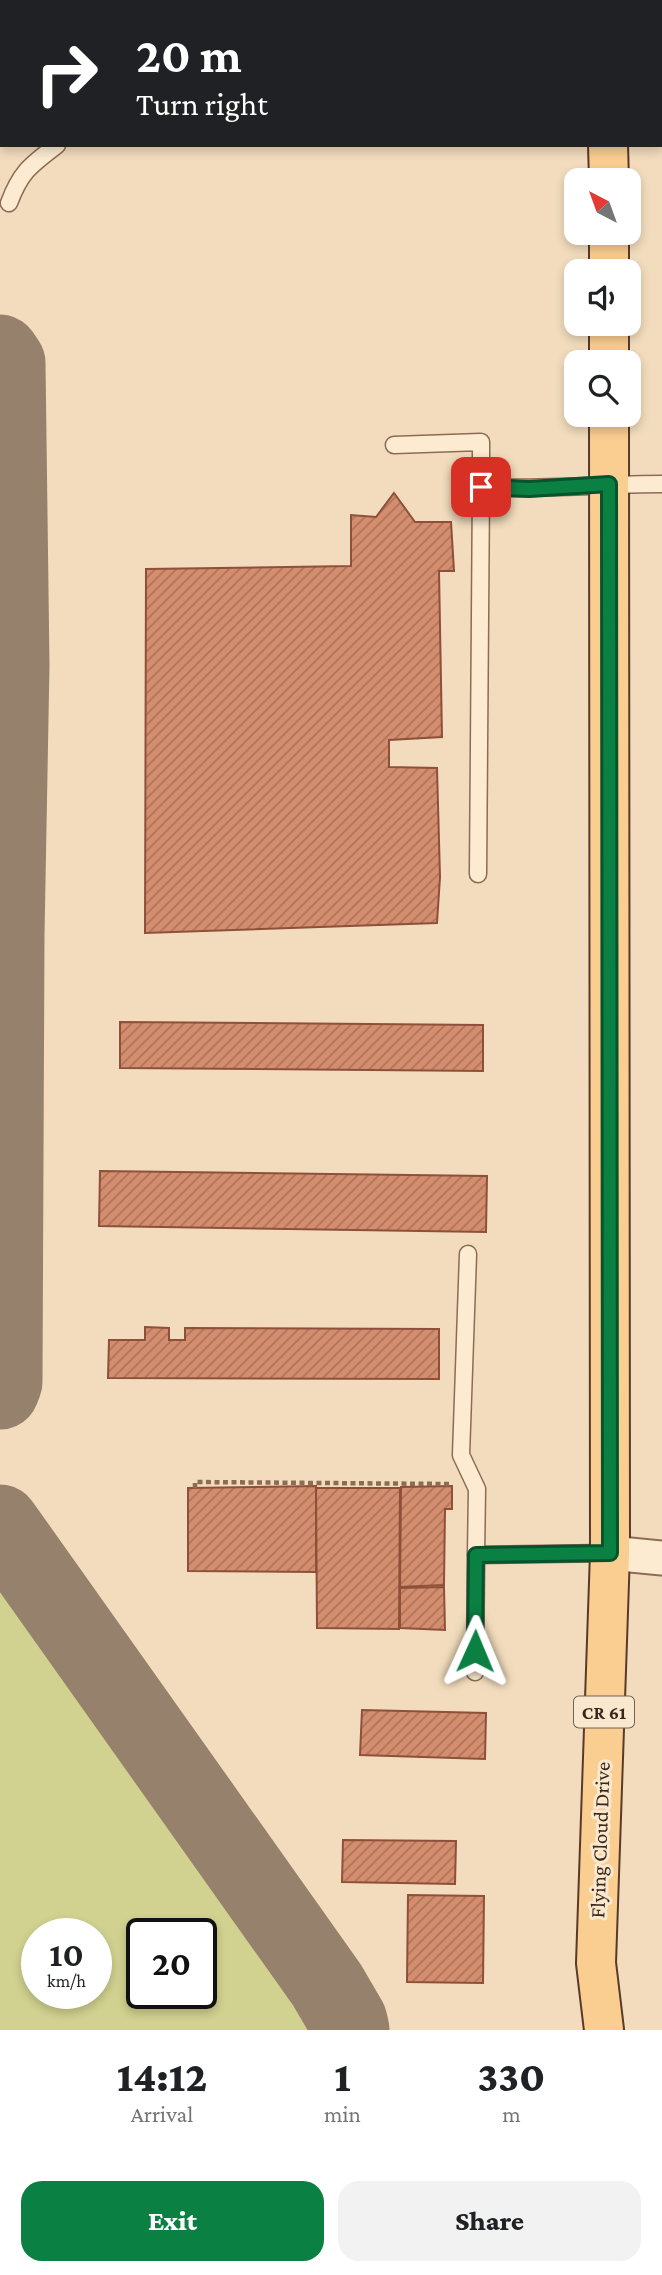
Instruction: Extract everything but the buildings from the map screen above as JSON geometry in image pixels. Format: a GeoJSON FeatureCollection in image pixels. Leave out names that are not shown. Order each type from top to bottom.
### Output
{"type":"FeatureCollection","features":[{"type":"Feature","properties":{"kind":"main road"},"geometry":{"type":"LineString","coordinates":[[608,147],[608,168]]}},
{"type":"Feature","properties":{"kind":"main road","name":"Flying Cloud Drive"},"geometry":{"type":"LineString","coordinates":[[604,2030],[596,1963],[610,1553],[609,427]]}},
{"type":"Feature","properties":{"kind":"main road","name":"Flying Cloud Drive"},"geometry":{"type":"LineString","coordinates":[[578,2030],[596,1963]]}},
{"type":"Feature","properties":{"kind":"street"},"geometry":{"type":"LineString","coordinates":[[610,1553],[662,1558]]}},
{"type":"Feature","properties":{"kind":"lane"},"geometry":{"type":"LineString","coordinates":[[9,203],[18,180],[54,147]]}},
{"type":"Feature","properties":{"kind":"lane"},"geometry":{"type":"LineString","coordinates":[[394,445],[481,442],[478,874]]}},
{"type":"Feature","properties":{"kind":"lane"},"geometry":{"type":"LineString","coordinates":[[481,487],[529,489],[662,484]]}},
{"type":"Feature","properties":{"kind":"lane"},"geometry":{"type":"LineString","coordinates":[[468,1254],[461,1455],[477,1489],[475,1672]]}},
{"type":"Feature","properties":{"kind":"lane"},"geometry":{"type":"LineString","coordinates":[[476,1555],[610,1553]]}},
{"type":"Feature","properties":{"kind":"path"},"geometry":{"type":"LineString","coordinates":[[195,1488],[195,1482],[454,1484],[454,1496]]}},
{"type":"Feature","properties":{"kind":"green space"},"geometry":{"type":"Polygon","coordinates":[[[0,1580],[318,2030],[0,2030],[0,1580]]]}},
{"type":"Feature","properties":{"kind":"taxiway"},"geometry":{"type":"LineString","coordinates":[[0,354],[6,363],[10,665],[5,935],[3,1382],[0,1390]]}},
{"type":"Feature","properties":{"kind":"taxiway"},"geometry":{"type":"LineString","coordinates":[[0,1524],[327,1985],[348,2021],[350,2030]]}},
{"type":"Feature","properties":{"kind":"route"},"geometry":{"type":"LineString","coordinates":[[475,1651],[476,1555],[610,1553],[609,484],[529,489],[481,487]]}}]}
